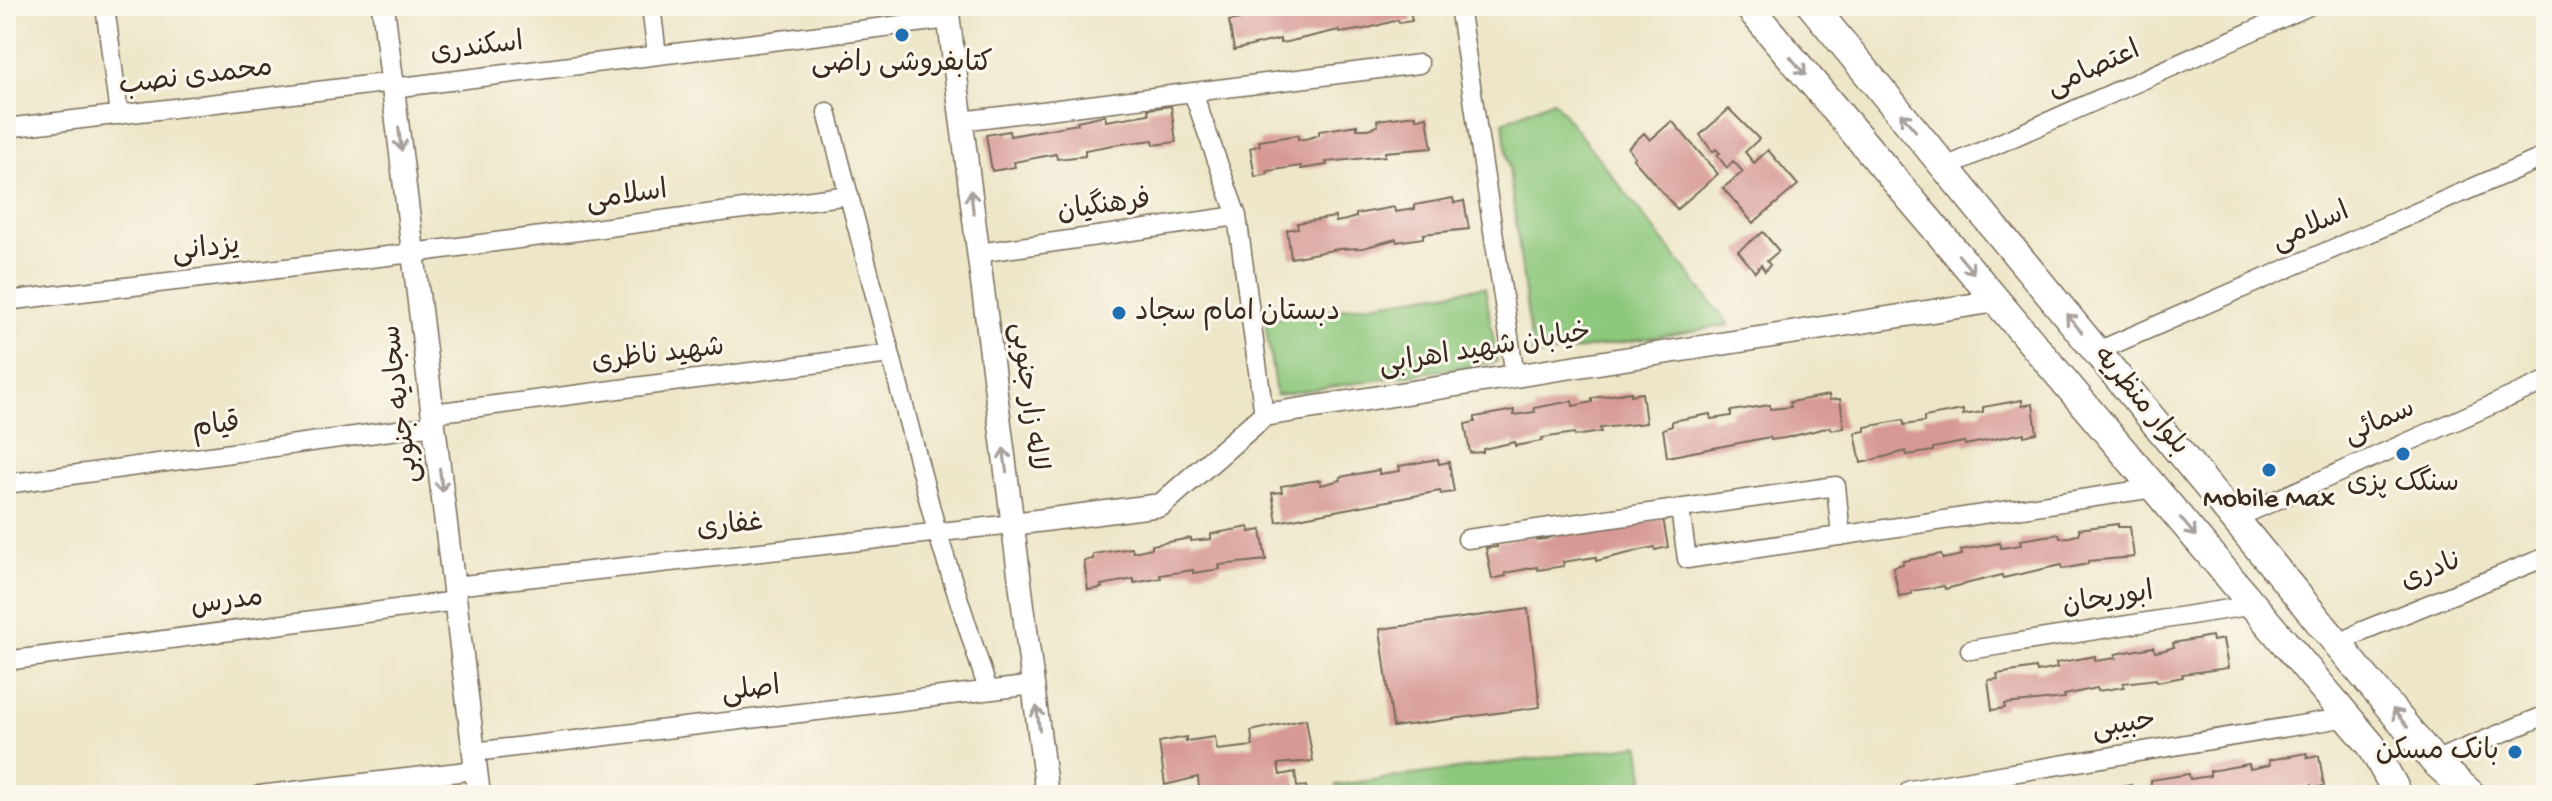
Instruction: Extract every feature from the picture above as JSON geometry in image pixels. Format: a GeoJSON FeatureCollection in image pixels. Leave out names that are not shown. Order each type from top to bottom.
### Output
{"type":"FeatureCollection","features":[{"type":"Feature","properties":{"kind":"main road","name":"بلوار منظریه"},"geometry":{"type":"LineString","coordinates":[[1748,6],[2371,745],[2394,787],[2395,795]]}},
{"type":"Feature","properties":{"kind":"main road","name":"بلوار منظریه"},"geometry":{"type":"LineString","coordinates":[[1812,6],[2434,761],[2472,795]]}},
{"type":"Feature","properties":{"kind":"street"},"geometry":{"type":"LineString","coordinates":[[105,6],[119,115]]}},
{"type":"Feature","properties":{"kind":"street","name":"سجادیه جنوبی"},"geometry":{"type":"LineString","coordinates":[[383,6],[479,795]]}},
{"type":"Feature","properties":{"kind":"street"},"geometry":{"type":"LineString","coordinates":[[651,6],[657,55]]}},
{"type":"Feature","properties":{"kind":"street"},"geometry":{"type":"LineString","coordinates":[[1459,6],[1515,376]]}},
{"type":"Feature","properties":{"kind":"street","name":"اعتصامی"},"geometry":{"type":"LineString","coordinates":[[1946,167],[2309,6]]}},
{"type":"Feature","properties":{"kind":"street","name":"اسکندری"},"geometry":{"type":"LineString","coordinates":[[393,85],[657,55],[948,12]]}},
{"type":"Feature","properties":{"kind":"street","name":"لاله زار جنوبی"},"geometry":{"type":"LineString","coordinates":[[948,12],[1047,795]]}},
{"type":"Feature","properties":{"kind":"street"},"geometry":{"type":"LineString","coordinates":[[961,121],[1419,64]]}},
{"type":"Feature","properties":{"kind":"street","name":"محمدی نصب"},"geometry":{"type":"LineString","coordinates":[[6,128],[393,85]]}},
{"type":"Feature","properties":{"kind":"street"},"geometry":{"type":"LineString","coordinates":[[1013,524],[1161,505],[1264,415],[1237,216],[1193,93]]}},
{"type":"Feature","properties":{"kind":"street"},"geometry":{"type":"LineString","coordinates":[[827,112],[937,532],[988,690]]}},
{"type":"Feature","properties":{"kind":"street","name":"اسلامی"},"geometry":{"type":"LineString","coordinates":[[2098,351],[2546,156]]}},
{"type":"Feature","properties":{"kind":"street","name":"اسلامی"},"geometry":{"type":"LineString","coordinates":[[413,253],[849,195]]}},
{"type":"Feature","properties":{"kind":"street","name":"فرهنگیان"},"geometry":{"type":"LineString","coordinates":[[978,253],[1237,216]]}},
{"type":"Feature","properties":{"kind":"street","name":"یزدانی"},"geometry":{"type":"LineString","coordinates":[[6,301],[413,253]]}},
{"type":"Feature","properties":{"kind":"street","name":"خیابان شهید اهرابی"},"geometry":{"type":"LineString","coordinates":[[1264,415],[1997,301]]}},
{"type":"Feature","properties":{"kind":"street","name":"شهید ناظری"},"geometry":{"type":"LineString","coordinates":[[434,419],[890,354]]}},
{"type":"Feature","properties":{"kind":"street","name":"سمائی"},"geometry":{"type":"LineString","coordinates":[[2236,518],[2546,381]]}},
{"type":"Feature","properties":{"kind":"street","name":"قیام"},"geometry":{"type":"LineString","coordinates":[[6,484],[434,419]]}},
{"type":"Feature","properties":{"kind":"street"},"geometry":{"type":"LineString","coordinates":[[1467,539],[1836,486],[1841,536]]}},
{"type":"Feature","properties":{"kind":"street"},"geometry":{"type":"LineString","coordinates":[[1680,509],[1687,559],[2154,488]]}},
{"type":"Feature","properties":{"kind":"street","name":"غفاری"},"geometry":{"type":"LineString","coordinates":[[455,594],[1013,524]]}},
{"type":"Feature","properties":{"kind":"street","name":"نادری"},"geometry":{"type":"LineString","coordinates":[[2340,644],[2362,631],[2546,557]]}},
{"type":"Feature","properties":{"kind":"street","name":"مدرس"},"geometry":{"type":"LineString","coordinates":[[6,661],[455,594]]}},
{"type":"Feature","properties":{"kind":"street","name":"ابوریحان"},"geometry":{"type":"LineString","coordinates":[[1970,650],[2254,605]]}},
{"type":"Feature","properties":{"kind":"street","name":"اصلی"},"geometry":{"type":"LineString","coordinates":[[259,795],[475,761],[1034,685]]}},
{"type":"Feature","properties":{"kind":"street"},"geometry":{"type":"LineString","coordinates":[[2434,761],[2546,715]]}},
{"type":"Feature","properties":{"kind":"street","name":"حبیبی"},"geometry":{"type":"LineString","coordinates":[[1910,790],[2348,717]]}},
{"type":"Feature","properties":{"kind":"green space"},"geometry":{"type":"Polygon","coordinates":[[[1553,100],[1729,325],[1533,357],[1503,122],[1553,100]]]}},
{"type":"Feature","properties":{"kind":"green space"},"geometry":{"type":"Polygon","coordinates":[[[1485,287],[1497,362],[1276,395],[1265,320],[1485,287]]]}},
{"type":"Feature","properties":{"kind":"green space"},"geometry":{"type":"Polygon","coordinates":[[[1640,745],[1646,795],[1337,795],[1336,785],[1640,745]]]}},
{"type":"Feature","properties":{"kind":"building"},"geometry":{"type":"Polygon","coordinates":[[[1298,6],[1409,6],[1412,21],[1399,23],[1398,20],[1365,29],[1340,33],[1339,30],[1280,43],[1280,39],[1234,50],[1229,21],[1240,19],[1239,15],[1298,10],[1298,6]]]}},
{"type":"Feature","properties":{"kind":"building"},"geometry":{"type":"Polygon","coordinates":[[[1171,106],[1176,142],[1154,145],[1153,140],[1113,145],[1085,150],[1085,156],[1057,159],[1056,154],[1014,162],[1015,167],[992,171],[986,135],[1009,131],[1010,136],[1078,124],[1077,121],[1105,115],[1106,121],[1149,114],[1148,109],[1171,106]]]}},
{"type":"Feature","properties":{"kind":"building"},"geometry":{"type":"Polygon","coordinates":[[[1729,109],[1759,139],[1745,152],[1754,163],[1768,150],[1798,185],[1753,223],[1723,188],[1743,172],[1733,161],[1727,168],[1717,155],[1720,153],[1716,149],[1713,152],[1700,135],[1729,109]]]}},
{"type":"Feature","properties":{"kind":"building"},"geometry":{"type":"Polygon","coordinates":[[[1416,115],[1416,119],[1427,117],[1432,148],[1385,152],[1385,156],[1326,162],[1327,165],[1301,169],[1301,166],[1267,171],[1268,174],[1255,177],[1250,148],[1260,145],[1259,141],[1298,135],[1298,140],[1319,135],[1319,131],[1357,125],[1357,129],[1368,129],[1378,126],[1377,120],[1416,115]]]}},
{"type":"Feature","properties":{"kind":"building"},"geometry":{"type":"Polygon","coordinates":[[[1672,121],[1718,174],[1677,209],[1633,159],[1635,157],[1628,148],[1644,133],[1650,140],[1672,121]]]}},
{"type":"Feature","properties":{"kind":"building"},"geometry":{"type":"Polygon","coordinates":[[[1453,198],[1454,203],[1464,201],[1469,229],[1423,234],[1423,238],[1397,242],[1396,239],[1363,248],[1338,249],[1291,258],[1287,230],[1298,228],[1297,223],[1335,217],[1336,222],[1356,217],[1356,214],[1394,207],[1395,212],[1415,209],[1415,205],[1453,198]]]}},
{"type":"Feature","properties":{"kind":"building"},"geometry":{"type":"Polygon","coordinates":[[[1763,232],[1779,251],[1767,261],[1770,265],[1765,271],[1761,265],[1755,272],[1738,251],[1763,232]]]}},
{"type":"Feature","properties":{"kind":"building"},"geometry":{"type":"Polygon","coordinates":[[[1631,392],[1631,395],[1642,393],[1646,423],[1600,428],[1601,432],[1575,436],[1574,433],[1542,438],[1542,441],[1515,446],[1515,442],[1470,453],[1465,424],[1475,422],[1475,417],[1514,410],[1514,415],[1535,412],[1534,408],[1572,401],[1573,406],[1592,402],[1592,398],[1631,392]]]}},
{"type":"Feature","properties":{"kind":"building"},"geometry":{"type":"Polygon","coordinates":[[[1829,395],[1829,400],[1840,399],[1844,428],[1831,430],[1830,427],[1785,438],[1771,440],[1770,437],[1667,457],[1663,429],[1672,426],[1672,421],[1710,414],[1711,419],[1731,416],[1731,411],[1770,405],[1770,409],[1791,407],[1790,402],[1829,395]]]}},
{"type":"Feature","properties":{"kind":"building"},"geometry":{"type":"Polygon","coordinates":[[[2022,400],[2022,406],[2033,404],[2037,433],[1965,445],[1964,442],[1907,455],[1906,451],[1861,463],[1855,433],[1865,431],[1865,427],[1903,420],[1904,425],[1924,422],[1924,417],[1963,410],[1963,415],[1983,412],[1983,407],[2022,400]]]}},
{"type":"Feature","properties":{"kind":"building"},"geometry":{"type":"Polygon","coordinates":[[[1438,459],[1439,464],[1449,462],[1454,492],[1441,494],[1440,491],[1277,522],[1272,493],[1282,492],[1281,486],[1320,480],[1321,485],[1341,480],[1340,477],[1379,470],[1379,474],[1400,471],[1399,466],[1438,459]]]}},
{"type":"Feature","properties":{"kind":"building"},"geometry":{"type":"Polygon","coordinates":[[[1663,518],[1668,547],[1655,550],[1654,547],[1596,561],[1596,557],[1563,562],[1564,566],[1538,570],[1537,567],[1505,573],[1506,576],[1492,579],[1486,548],[1497,547],[1496,542],[1535,535],[1536,540],[1545,539],[1555,536],[1555,533],[1663,518]]]}},
{"type":"Feature","properties":{"kind":"building"},"geometry":{"type":"Polygon","coordinates":[[[2118,524],[2118,527],[2130,527],[2134,557],[2088,561],[2088,564],[2062,569],[2061,565],[1945,589],[1944,586],[1911,591],[1912,594],[1899,596],[1893,567],[1903,564],[1903,561],[1941,554],[1943,559],[1962,555],[1961,550],[2000,543],[2001,548],[2021,545],[2020,540],[2059,534],[2060,538],[2070,537],[2079,534],[2079,529],[2118,524]]]}},
{"type":"Feature","properties":{"kind":"building"},"geometry":{"type":"Polygon","coordinates":[[[1249,527],[1250,532],[1261,530],[1266,560],[1219,565],[1220,569],[1193,573],[1193,570],[1160,575],[1161,578],[1134,583],[1134,579],[1088,590],[1084,561],[1093,559],[1093,554],[1132,548],[1133,552],[1191,538],[1191,541],[1211,539],[1211,534],[1249,527]]]}},
{"type":"Feature","properties":{"kind":"building"},"geometry":{"type":"Polygon","coordinates":[[[1528,609],[1540,707],[1393,727],[1380,629],[1528,609]]]}},
{"type":"Feature","properties":{"kind":"building"},"geometry":{"type":"Polygon","coordinates":[[[2212,636],[2213,641],[2223,639],[2228,668],[2182,674],[2183,677],[2157,682],[2156,679],[2123,683],[2124,687],[2098,691],[2097,688],[2064,695],[2065,698],[2005,704],[2005,708],[1992,710],[1988,680],[1998,679],[1997,674],[2036,668],[2037,672],[2057,668],[2056,663],[2095,656],[2095,661],[2116,658],[2115,654],[2153,647],[2155,652],[2174,647],[2173,643],[2212,636]]]}},
{"type":"Feature","properties":{"kind":"building"},"geometry":{"type":"Polygon","coordinates":[[[1306,719],[1313,761],[1278,764],[1280,775],[1295,772],[1297,787],[1306,786],[1308,795],[1185,795],[1185,789],[1199,788],[1198,777],[1165,785],[1159,742],[1186,737],[1186,741],[1215,737],[1217,750],[1253,746],[1251,731],[1306,719]]]}},
{"type":"Feature","properties":{"kind":"building"},"geometry":{"type":"Polygon","coordinates":[[[2307,753],[2308,758],[2319,756],[2324,786],[2311,788],[2311,785],[2271,795],[2092,795],[2092,792],[2131,785],[2131,790],[2142,789],[2151,786],[2151,780],[2189,774],[2190,779],[2210,776],[2210,771],[2249,764],[2250,769],[2270,765],[2269,760],[2307,753]]]}},
{"type":"Feature","properties":{"kind":"place","name":"کتابفروشی راضی"},"geometry":{"type":"Point","coordinates":[902,35]}},
{"type":"Feature","properties":{"kind":"place","name":"دبستان امام سجاد"},"geometry":{"type":"Point","coordinates":[1119,313]}},
{"type":"Feature","properties":{"kind":"place","name":"سنگک پزی"},"geometry":{"type":"Point","coordinates":[2403,454]}},
{"type":"Feature","properties":{"kind":"place","name":"Mobile Max"},"geometry":{"type":"Point","coordinates":[2269,470]}},
{"type":"Feature","properties":{"kind":"place","name":"بانک مسکن"},"geometry":{"type":"Point","coordinates":[2515,752]}}]}
